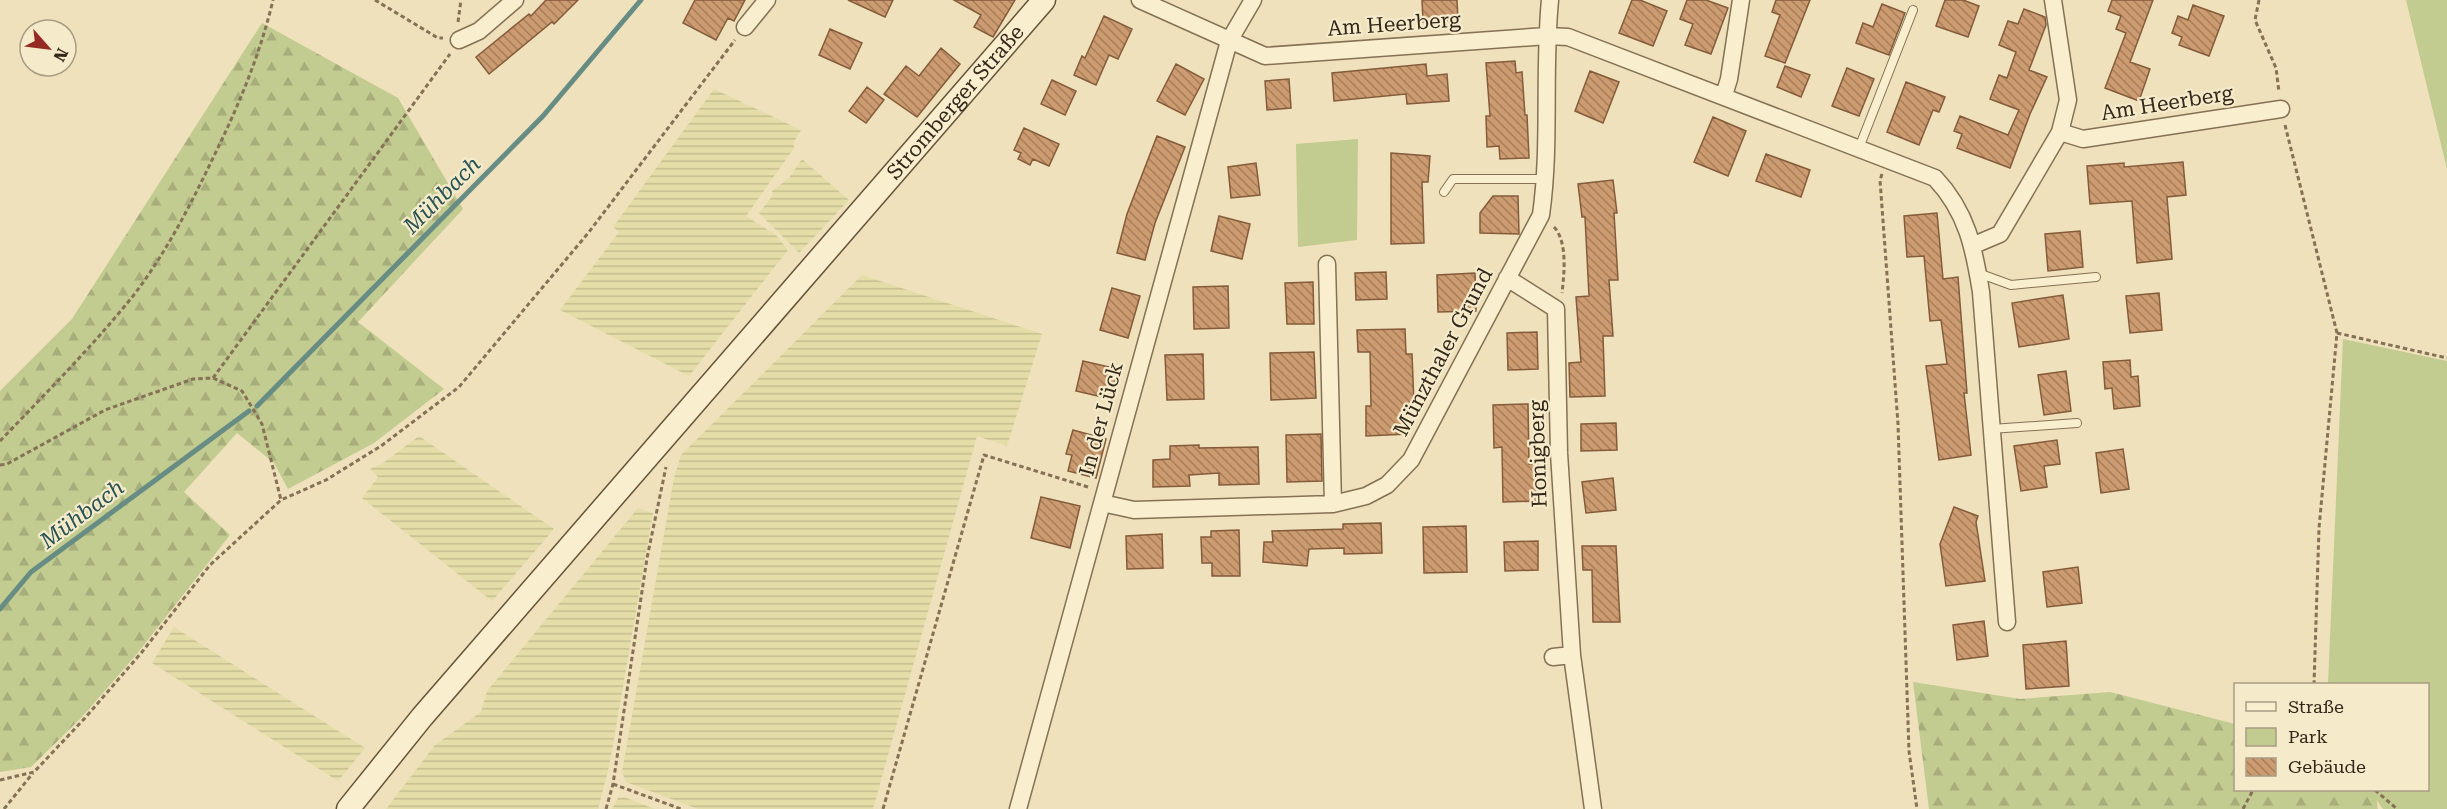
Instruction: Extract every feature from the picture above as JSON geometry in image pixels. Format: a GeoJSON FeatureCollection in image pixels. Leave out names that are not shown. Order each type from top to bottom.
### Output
{"type":"FeatureCollection","features":[{"type":"Feature","properties":{"kind":"main road","name":"Stromberger Straße"},"geometry":{"type":"LineString","coordinates":[[348,809],[422,717],[1044,0]]}},
{"type":"Feature","properties":{"kind":"street"},"geometry":{"type":"LineString","coordinates":[[459,40],[480,31],[515,0]]}},
{"type":"Feature","properties":{"kind":"street"},"geometry":{"type":"LineString","coordinates":[[745,27],[767,0]]}},
{"type":"Feature","properties":{"kind":"street","name":"Am Heerberg"},"geometry":{"type":"LineString","coordinates":[[1140,0],[1265,56],[1547,36],[1568,37],[1935,178],[1950,194],[1974,245],[2007,622]]}},
{"type":"Feature","properties":{"kind":"street","name":"In der Lück"},"geometry":{"type":"LineString","coordinates":[[1018,809],[1229,41],[1253,0]]}},
{"type":"Feature","properties":{"kind":"street","name":"Münzthaler Grund"},"geometry":{"type":"LineString","coordinates":[[1103,498],[1134,510],[1333,504],[1366,496],[1387,485],[1411,460],[1541,215],[1546,179],[1547,36],[1550,0]]}},
{"type":"Feature","properties":{"kind":"street"},"geometry":{"type":"LineString","coordinates":[[1724,96],[1730,79],[1741,0]]}},
{"type":"Feature","properties":{"kind":"street","name":"Am Heerberg"},"geometry":{"type":"LineString","coordinates":[[1974,245],[2000,234],[2060,132],[2068,100],[2053,0]]}},
{"type":"Feature","properties":{"kind":"street","name":"Am Heerberg"},"geometry":{"type":"LineString","coordinates":[[2060,132],[2083,139],[2281,109]]}},
{"type":"Feature","properties":{"kind":"street"},"geometry":{"type":"LineString","coordinates":[[1327,264],[1333,504]]}},
{"type":"Feature","properties":{"kind":"street"},"geometry":{"type":"LineString","coordinates":[[1507,278],[1556,309]]}},
{"type":"Feature","properties":{"kind":"street","name":"Honigberg"},"geometry":{"type":"LineString","coordinates":[[1556,309],[1559,453],[1572,655],[1593,809]]}},
{"type":"Feature","properties":{"kind":"street"},"geometry":{"type":"LineString","coordinates":[[1553,657],[1572,655]]}},
{"type":"Feature","properties":{"kind":"lane"},"geometry":{"type":"LineString","coordinates":[[1859,148],[1913,10]]}},
{"type":"Feature","properties":{"kind":"lane"},"geometry":{"type":"LineString","coordinates":[[1444,192],[1453,179],[1546,179]]}},
{"type":"Feature","properties":{"kind":"lane"},"geometry":{"type":"LineString","coordinates":[[1978,273],[2011,285],[2096,277]]}},
{"type":"Feature","properties":{"kind":"lane"},"geometry":{"type":"LineString","coordinates":[[1991,429],[2077,423]]}},
{"type":"Feature","properties":{"kind":"path"},"geometry":{"type":"LineString","coordinates":[[0,441],[93,344],[134,293],[183,221],[238,106],[260,46],[273,0]]}},
{"type":"Feature","properties":{"kind":"path"},"geometry":{"type":"LineString","coordinates":[[375,0],[438,38],[459,40]]}},
{"type":"Feature","properties":{"kind":"path"},"geometry":{"type":"LineString","coordinates":[[2259,0],[2255,20],[2276,68],[2281,109],[2337,333],[2319,528],[2314,683]]}},
{"type":"Feature","properties":{"kind":"path"},"geometry":{"type":"LineString","coordinates":[[4,809],[34,772],[86,718],[142,652],[210,565],[281,500],[326,480],[381,446],[459,387],[589,232],[745,27]]}},
{"type":"Feature","properties":{"kind":"path"},"geometry":{"type":"LineString","coordinates":[[213,378],[459,40]]}},
{"type":"Feature","properties":{"kind":"path"},"geometry":{"type":"LineString","coordinates":[[1887,159],[1880,180],[1898,424],[1909,751],[1917,809]]}},
{"type":"Feature","properties":{"kind":"path"},"geometry":{"type":"LineString","coordinates":[[1541,215],[1557,230],[1563,250],[1562,292],[1556,309]]}},
{"type":"Feature","properties":{"kind":"path"},"geometry":{"type":"LineString","coordinates":[[2337,333],[2447,358]]}},
{"type":"Feature","properties":{"kind":"path"},"geometry":{"type":"LineString","coordinates":[[0,465],[7,464],[105,410],[192,379],[213,378],[242,391],[262,424],[281,500]]}},
{"type":"Feature","properties":{"kind":"path"},"geometry":{"type":"LineString","coordinates":[[606,809],[613,784],[647,558],[666,471],[664,450],[658,444]]}},
{"type":"Feature","properties":{"kind":"path"},"geometry":{"type":"LineString","coordinates":[[884,809],[984,455],[1103,498]]}},
{"type":"Feature","properties":{"kind":"path"},"geometry":{"type":"LineString","coordinates":[[0,780],[34,772]]}},
{"type":"Feature","properties":{"kind":"path"},"geometry":{"type":"LineString","coordinates":[[613,784],[681,809]]}},
{"type":"Feature","properties":{"kind":"path"},"geometry":{"type":"LineString","coordinates":[[2243,809],[2252,791]]}},
{"type":"Feature","properties":{"kind":"path"},"geometry":{"type":"LineString","coordinates":[[2377,791],[2397,809]]}},
{"type":"Feature","properties":{"kind":"shaded area"},"geometry":{"type":"Polygon","coordinates":[[[714,89],[801,130],[794,142],[794,148],[746,216],[776,235],[788,250],[689,376],[560,310],[619,232],[613,227],[714,89]]]}},
{"type":"Feature","properties":{"kind":"shaded area"},"geometry":{"type":"Polygon","coordinates":[[[802,159],[849,200],[799,253],[759,213],[773,195],[772,191],[789,178],[802,159]]]}},
{"type":"Feature","properties":{"kind":"shaded area"},"geometry":{"type":"Polygon","coordinates":[[[862,275],[1042,334],[1007,446],[977,436],[873,809],[698,809],[626,782],[622,772],[674,478],[681,455],[862,275]]]}},
{"type":"Feature","properties":{"kind":"shaded area"},"geometry":{"type":"Polygon","coordinates":[[[419,436],[554,529],[492,601],[362,498],[378,477],[370,469],[383,463],[419,436]]]}},
{"type":"Feature","properties":{"kind":"shaded area"},"geometry":{"type":"Polygon","coordinates":[[[638,508],[653,513],[609,767],[598,809],[386,809],[435,745],[481,712],[487,691],[638,508]]]}},
{"type":"Feature","properties":{"kind":"shaded area"},"geometry":{"type":"Polygon","coordinates":[[[174,627],[365,748],[338,781],[152,663],[174,627]]]}},
{"type":"Feature","properties":{"kind":"shaded area"},"geometry":{"type":"Polygon","coordinates":[[[624,797],[655,809],[612,809],[618,798],[624,797]]]}},
{"type":"Feature","properties":{"kind":"green space"},"geometry":{"type":"Polygon","coordinates":[[[2406,0],[2447,0],[2447,169],[2406,0]]]}},
{"type":"Feature","properties":{"kind":"green space"},"geometry":{"type":"Polygon","coordinates":[[[262,23],[398,98],[463,209],[358,322],[444,389],[374,443],[288,489],[274,463],[237,433],[184,492],[230,535],[136,655],[81,718],[31,767],[0,772],[0,391],[72,319],[262,23]]]}},
{"type":"Feature","properties":{"kind":"green space"},"geometry":{"type":"Polygon","coordinates":[[[1358,139],[1357,240],[1298,247],[1296,144],[1358,139]]]}},
{"type":"Feature","properties":{"kind":"green space"},"geometry":{"type":"Polygon","coordinates":[[[2343,339],[2447,361],[2447,809],[2383,809],[2370,791],[2429,791],[2429,683],[2328,683],[2343,339]]]}},
{"type":"Feature","properties":{"kind":"green space"},"geometry":{"type":"Polygon","coordinates":[[[1913,682],[2020,699],[2110,692],[2234,724],[2234,791],[2375,791],[2378,809],[1929,809],[1913,682]]]}},
{"type":"Feature","properties":{"kind":"building"},"geometry":{"type":"Polygon","coordinates":[[[546,0],[578,0],[554,24],[552,22],[489,74],[476,57],[529,14],[531,16],[546,0]]]}},
{"type":"Feature","properties":{"kind":"building"},"geometry":{"type":"Polygon","coordinates":[[[695,0],[745,0],[734,21],[728,18],[716,40],[683,23],[695,0]]]}},
{"type":"Feature","properties":{"kind":"building"},"geometry":{"type":"Polygon","coordinates":[[[848,0],[893,0],[885,17],[848,0]]]}},
{"type":"Feature","properties":{"kind":"building"},"geometry":{"type":"Polygon","coordinates":[[[954,0],[1015,0],[993,37],[974,27],[981,15],[954,0]]]}},
{"type":"Feature","properties":{"kind":"building"},"geometry":{"type":"Polygon","coordinates":[[[1422,0],[1457,0],[1458,20],[1423,22],[1422,0]]]}},
{"type":"Feature","properties":{"kind":"building"},"geometry":{"type":"Polygon","coordinates":[[[1632,0],[1640,0],[1667,11],[1653,46],[1619,33],[1632,0]]]}},
{"type":"Feature","properties":{"kind":"building"},"geometry":{"type":"Polygon","coordinates":[[[1687,0],[1706,0],[1728,8],[1711,54],[1685,45],[1693,24],[1680,19],[1687,0]]]}},
{"type":"Feature","properties":{"kind":"building"},"geometry":{"type":"Polygon","coordinates":[[[1776,0],[1810,0],[1785,63],[1765,56],[1780,15],[1772,12],[1776,0]]]}},
{"type":"Feature","properties":{"kind":"building"},"geometry":{"type":"Polygon","coordinates":[[[1945,0],[1963,0],[1979,6],[1968,37],[1936,26],[1945,0]]]}},
{"type":"Feature","properties":{"kind":"building"},"geometry":{"type":"Polygon","coordinates":[[[2112,0],[2153,0],[2130,62],[2150,69],[2139,101],[2105,88],[2126,33],[2116,29],[2121,16],[2108,11],[2112,0]]]}},
{"type":"Feature","properties":{"kind":"building"},"geometry":{"type":"Polygon","coordinates":[[[1882,4],[1905,13],[1889,55],[1856,43],[1863,23],[1873,27],[1882,4]]]}},
{"type":"Feature","properties":{"kind":"building"},"geometry":{"type":"Polygon","coordinates":[[[2193,5],[2224,16],[2209,56],[2179,45],[2182,37],[2172,33],[2178,16],[2188,20],[2193,5]]]}},
{"type":"Feature","properties":{"kind":"building"},"geometry":{"type":"Polygon","coordinates":[[[2024,9],[2045,17],[2046,25],[2029,70],[2047,77],[2030,114],[2010,168],[1957,148],[1962,134],[1954,131],[1960,116],[2008,135],[2019,110],[1990,99],[1999,75],[2007,78],[2016,52],[1999,45],[2008,21],[2018,24],[2024,9]]]}},
{"type":"Feature","properties":{"kind":"building"},"geometry":{"type":"Polygon","coordinates":[[[1104,16],[1132,29],[1118,59],[1109,55],[1096,85],[1074,75],[1082,56],[1085,58],[1104,16]]]}},
{"type":"Feature","properties":{"kind":"building"},"geometry":{"type":"Polygon","coordinates":[[[830,29],[862,43],[850,69],[819,55],[830,29]]]}},
{"type":"Feature","properties":{"kind":"building"},"geometry":{"type":"Polygon","coordinates":[[[941,48],[960,64],[917,117],[884,94],[906,66],[919,76],[941,48]]]}},
{"type":"Feature","properties":{"kind":"building"},"geometry":{"type":"Polygon","coordinates":[[[1515,61],[1516,73],[1522,72],[1529,158],[1500,159],[1499,146],[1487,147],[1486,116],[1490,116],[1486,63],[1515,61]]]}},
{"type":"Feature","properties":{"kind":"building"},"geometry":{"type":"Polygon","coordinates":[[[1176,64],[1204,79],[1185,115],[1157,101],[1176,64]]]}},
{"type":"Feature","properties":{"kind":"building"},"geometry":{"type":"Polygon","coordinates":[[[1426,64],[1427,76],[1447,74],[1449,101],[1407,104],[1406,94],[1334,101],[1332,73],[1426,64]]]}},
{"type":"Feature","properties":{"kind":"building"},"geometry":{"type":"Polygon","coordinates":[[[1785,66],[1810,75],[1801,97],[1777,87],[1785,66]]]}},
{"type":"Feature","properties":{"kind":"building"},"geometry":{"type":"Polygon","coordinates":[[[1847,68],[1874,79],[1859,116],[1832,106],[1847,68]]]}},
{"type":"Feature","properties":{"kind":"building"},"geometry":{"type":"Polygon","coordinates":[[[1590,71],[1619,82],[1603,123],[1575,111],[1590,71]]]}},
{"type":"Feature","properties":{"kind":"building"},"geometry":{"type":"Polygon","coordinates":[[[1289,79],[1291,108],[1267,110],[1265,81],[1289,79]]]}},
{"type":"Feature","properties":{"kind":"building"},"geometry":{"type":"Polygon","coordinates":[[[1052,80],[1076,91],[1065,115],[1041,104],[1052,80]]]}},
{"type":"Feature","properties":{"kind":"building"},"geometry":{"type":"Polygon","coordinates":[[[1906,82],[1945,97],[1939,112],[1933,110],[1919,145],[1887,132],[1906,82]]]}},
{"type":"Feature","properties":{"kind":"building"},"geometry":{"type":"Polygon","coordinates":[[[867,87],[884,100],[866,123],[849,111],[867,87]]]}},
{"type":"Feature","properties":{"kind":"building"},"geometry":{"type":"Polygon","coordinates":[[[1713,117],[1746,131],[1728,176],[1694,162],[1713,117]]]}},
{"type":"Feature","properties":{"kind":"building"},"geometry":{"type":"Polygon","coordinates":[[[1024,128],[1059,144],[1049,166],[1033,159],[1030,165],[1018,159],[1021,153],[1014,150],[1024,128]]]}},
{"type":"Feature","properties":{"kind":"building"},"geometry":{"type":"Polygon","coordinates":[[[1157,136],[1185,147],[1155,223],[1145,260],[1117,253],[1127,214],[1157,136]]]}},
{"type":"Feature","properties":{"kind":"building"},"geometry":{"type":"Polygon","coordinates":[[[1391,153],[1430,156],[1428,182],[1422,182],[1424,243],[1391,244],[1391,153]]]}},
{"type":"Feature","properties":{"kind":"building"},"geometry":{"type":"Polygon","coordinates":[[[1766,154],[1810,170],[1801,197],[1756,181],[1766,154]]]}},
{"type":"Feature","properties":{"kind":"building"},"geometry":{"type":"Polygon","coordinates":[[[2183,162],[2186,195],[2167,197],[2172,259],[2137,263],[2132,201],[2090,204],[2087,166],[2124,163],[2124,167],[2183,162]]]}},
{"type":"Feature","properties":{"kind":"building"},"geometry":{"type":"Polygon","coordinates":[[[1256,163],[1260,195],[1231,198],[1228,167],[1256,163]]]}},
{"type":"Feature","properties":{"kind":"building"},"geometry":{"type":"Polygon","coordinates":[[[1613,180],[1617,213],[1614,213],[1618,280],[1609,280],[1613,336],[1603,336],[1605,396],[1570,397],[1569,363],[1581,362],[1576,297],[1589,296],[1585,217],[1582,217],[1578,184],[1613,180]]]}},
{"type":"Feature","properties":{"kind":"building"},"geometry":{"type":"Polygon","coordinates":[[[1493,196],[1518,196],[1519,234],[1480,233],[1480,213],[1493,196]]]}},
{"type":"Feature","properties":{"kind":"building"},"geometry":{"type":"Polygon","coordinates":[[[1937,213],[1943,279],[1958,277],[1967,393],[1964,393],[1971,455],[1939,460],[1926,366],[1947,364],[1941,320],[1930,321],[1924,256],[1907,257],[1904,216],[1937,213]]]}},
{"type":"Feature","properties":{"kind":"building"},"geometry":{"type":"Polygon","coordinates":[[[1219,216],[1250,224],[1242,259],[1211,251],[1219,216]]]}},
{"type":"Feature","properties":{"kind":"building"},"geometry":{"type":"Polygon","coordinates":[[[2080,231],[2083,267],[2048,271],[2045,234],[2080,231]]]}},
{"type":"Feature","properties":{"kind":"building"},"geometry":{"type":"Polygon","coordinates":[[[1386,272],[1387,299],[1356,300],[1355,273],[1386,272]]]}},
{"type":"Feature","properties":{"kind":"building"},"geometry":{"type":"Polygon","coordinates":[[[1475,273],[1476,311],[1438,312],[1437,275],[1475,273]]]}},
{"type":"Feature","properties":{"kind":"building"},"geometry":{"type":"Polygon","coordinates":[[[1313,282],[1314,324],[1287,324],[1285,283],[1313,282]]]}},
{"type":"Feature","properties":{"kind":"building"},"geometry":{"type":"Polygon","coordinates":[[[1228,286],[1229,328],[1194,329],[1193,287],[1228,286]]]}},
{"type":"Feature","properties":{"kind":"building"},"geometry":{"type":"Polygon","coordinates":[[[1112,288],[1140,296],[1128,338],[1100,330],[1112,288]]]}},
{"type":"Feature","properties":{"kind":"building"},"geometry":{"type":"Polygon","coordinates":[[[2159,293],[2162,330],[2130,333],[2126,296],[2159,293]]]}},
{"type":"Feature","properties":{"kind":"building"},"geometry":{"type":"Polygon","coordinates":[[[2063,295],[2069,339],[2019,347],[2012,303],[2063,295]]]}},
{"type":"Feature","properties":{"kind":"building"},"geometry":{"type":"Polygon","coordinates":[[[1405,329],[1406,354],[1412,354],[1414,404],[1407,404],[1408,434],[1366,436],[1366,406],[1371,406],[1370,352],[1358,352],[1357,330],[1405,329]]]}},
{"type":"Feature","properties":{"kind":"building"},"geometry":{"type":"Polygon","coordinates":[[[1537,332],[1538,369],[1508,370],[1507,333],[1537,332]]]}},
{"type":"Feature","properties":{"kind":"building"},"geometry":{"type":"Polygon","coordinates":[[[1314,352],[1316,398],[1271,400],[1270,353],[1314,352]]]}},
{"type":"Feature","properties":{"kind":"building"},"geometry":{"type":"Polygon","coordinates":[[[1203,354],[1204,399],[1167,400],[1165,355],[1203,354]]]}},
{"type":"Feature","properties":{"kind":"building"},"geometry":{"type":"Polygon","coordinates":[[[2130,360],[2131,377],[2138,376],[2140,406],[2114,409],[2112,388],[2105,389],[2103,362],[2130,360]]]}},
{"type":"Feature","properties":{"kind":"building"},"geometry":{"type":"Polygon","coordinates":[[[1083,361],[1118,369],[1111,399],[1076,391],[1083,361]]]}},
{"type":"Feature","properties":{"kind":"building"},"geometry":{"type":"Polygon","coordinates":[[[2066,371],[2071,411],[2044,415],[2038,375],[2066,371]]]}},
{"type":"Feature","properties":{"kind":"building"},"geometry":{"type":"Polygon","coordinates":[[[1528,404],[1529,464],[1538,464],[1538,501],[1503,502],[1502,447],[1494,448],[1493,405],[1528,404]]]}},
{"type":"Feature","properties":{"kind":"building"},"geometry":{"type":"Polygon","coordinates":[[[1616,423],[1617,450],[1581,451],[1581,424],[1616,423]]]}},
{"type":"Feature","properties":{"kind":"building"},"geometry":{"type":"Polygon","coordinates":[[[1073,430],[1106,439],[1096,478],[1068,471],[1072,455],[1066,454],[1073,430]]]}},
{"type":"Feature","properties":{"kind":"building"},"geometry":{"type":"Polygon","coordinates":[[[1321,434],[1322,481],[1287,482],[1286,435],[1321,434]]]}},
{"type":"Feature","properties":{"kind":"building"},"geometry":{"type":"Polygon","coordinates":[[[2057,440],[2060,464],[2044,466],[2047,487],[2021,491],[2014,446],[2057,440]]]}},
{"type":"Feature","properties":{"kind":"building"},"geometry":{"type":"Polygon","coordinates":[[[1199,445],[1199,448],[1258,447],[1259,484],[1219,485],[1219,473],[1189,475],[1190,486],[1153,487],[1153,460],[1170,459],[1170,446],[1199,445]]]}},
{"type":"Feature","properties":{"kind":"building"},"geometry":{"type":"Polygon","coordinates":[[[2123,449],[2129,489],[2101,493],[2096,453],[2123,449]]]}},
{"type":"Feature","properties":{"kind":"building"},"geometry":{"type":"Polygon","coordinates":[[[1613,478],[1616,510],[1586,513],[1582,482],[1613,478]]]}},
{"type":"Feature","properties":{"kind":"building"},"geometry":{"type":"Polygon","coordinates":[[[1041,497],[1080,506],[1070,548],[1031,538],[1041,497]]]}},
{"type":"Feature","properties":{"kind":"building"},"geometry":{"type":"Polygon","coordinates":[[[1954,507],[1978,516],[1976,522],[1985,581],[1946,586],[1940,544],[1954,507]]]}},
{"type":"Feature","properties":{"kind":"building"},"geometry":{"type":"Polygon","coordinates":[[[1381,523],[1382,553],[1344,554],[1344,548],[1309,549],[1307,566],[1263,562],[1264,542],[1273,542],[1272,531],[1343,529],[1343,524],[1381,523]]]}},
{"type":"Feature","properties":{"kind":"building"},"geometry":{"type":"Polygon","coordinates":[[[1466,526],[1467,572],[1424,573],[1423,527],[1466,526]]]}},
{"type":"Feature","properties":{"kind":"building"},"geometry":{"type":"Polygon","coordinates":[[[1239,530],[1240,576],[1212,576],[1212,563],[1202,563],[1201,537],[1211,537],[1211,531],[1239,530]]]}},
{"type":"Feature","properties":{"kind":"building"},"geometry":{"type":"Polygon","coordinates":[[[1162,534],[1163,568],[1127,569],[1126,536],[1162,534]]]}},
{"type":"Feature","properties":{"kind":"building"},"geometry":{"type":"Polygon","coordinates":[[[1538,541],[1538,570],[1505,571],[1504,542],[1538,541]]]}},
{"type":"Feature","properties":{"kind":"building"},"geometry":{"type":"Polygon","coordinates":[[[1582,546],[1616,546],[1620,622],[1593,622],[1592,570],[1583,570],[1582,546]]]}},
{"type":"Feature","properties":{"kind":"building"},"geometry":{"type":"Polygon","coordinates":[[[2078,567],[2082,603],[2047,607],[2043,572],[2078,567]]]}},
{"type":"Feature","properties":{"kind":"building"},"geometry":{"type":"Polygon","coordinates":[[[1984,621],[1988,656],[1957,660],[1953,625],[1984,621]]]}},
{"type":"Feature","properties":{"kind":"building"},"geometry":{"type":"Polygon","coordinates":[[[2066,641],[2069,686],[2026,689],[2023,645],[2066,641]]]}},
{"type":"Feature","properties":{"kind":"waterway","name":"Mühbach"},"geometry":{"type":"LineString","coordinates":[[257,406],[543,116],[641,0]]}},
{"type":"Feature","properties":{"kind":"waterway","name":"Mühbach"},"geometry":{"type":"LineString","coordinates":[[0,609],[31,572],[249,411]]}}]}
